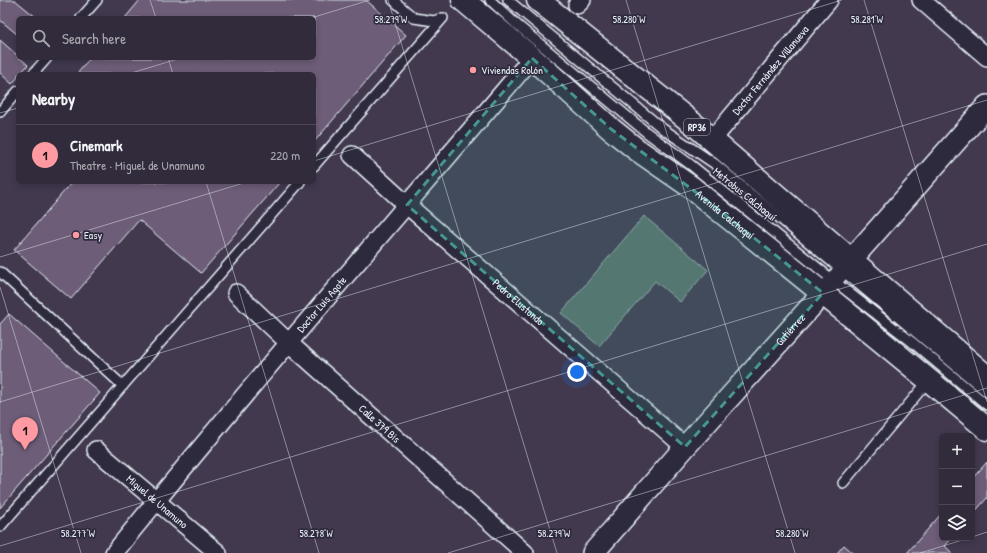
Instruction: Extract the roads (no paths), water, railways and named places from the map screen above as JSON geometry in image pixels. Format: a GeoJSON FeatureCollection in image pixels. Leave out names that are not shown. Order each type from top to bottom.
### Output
{"type":"FeatureCollection","features":[{"type":"Feature","properties":{"kind":"main road","name":"Avenida Calchaquí"},"geometry":{"type":"LineString","coordinates":[[463,0],[636,149],[703,197],[838,276],[987,377]]}},
{"type":"Feature","properties":{"kind":"main road","name":"Avenida Calchaquí"},"geometry":{"type":"LineString","coordinates":[[538,0],[712,140],[838,276],[929,380],[987,429]]}},
{"type":"Feature","properties":{"kind":"street","name":"Doctor Fernández Villanueva"},"geometry":{"type":"LineString","coordinates":[[712,140],[829,0]]}},
{"type":"Feature","properties":{"kind":"street"},"geometry":{"type":"LineString","coordinates":[[921,0],[987,57]]}},
{"type":"Feature","properties":{"kind":"street","name":"Doctor Luis Agote"},"geometry":{"type":"LineString","coordinates":[[114,553],[289,343],[532,58]]}},
{"type":"Feature","properties":{"kind":"street","name":"Gutiérrez"},"geometry":{"type":"LineString","coordinates":[[593,553],[987,106]]}},
{"type":"Feature","properties":{"kind":"street","name":"Pedro Elustondo"},"geometry":{"type":"LineString","coordinates":[[352,155],[407,205],[685,447]]}},
{"type":"Feature","properties":{"kind":"street","name":"Calle 379 Bis"},"geometry":{"type":"LineString","coordinates":[[236,293],[289,343],[525,553]]}},
{"type":"Feature","properties":{"kind":"street","name":"Miguel de Unamuno"},"geometry":{"type":"LineString","coordinates":[[96,450],[218,553]]}},
{"type":"Feature","properties":{"kind":"lane"},"geometry":{"type":"LineString","coordinates":[[84,16],[97,0]]}},
{"type":"Feature","properties":{"kind":"lane"},"geometry":{"type":"LineString","coordinates":[[316,164],[443,18],[434,21],[414,18],[393,0]]}},
{"type":"Feature","properties":{"kind":"lane","name":"Metrobus Calchaquí"},"geometry":{"type":"LineString","coordinates":[[490,0],[522,29],[646,132],[838,276],[987,392]]}},
{"type":"Feature","properties":{"kind":"lane","name":"Metrobus Calchaquí"},"geometry":{"type":"LineString","coordinates":[[508,0],[662,129],[715,164],[912,342],[987,405]]}},
{"type":"Feature","properties":{"kind":"lane"},"geometry":{"type":"LineString","coordinates":[[35,72],[45,60]]}},
{"type":"Feature","properties":{"kind":"lane"},"geometry":{"type":"LineString","coordinates":[[0,112],[16,93]]}},
{"type":"Feature","properties":{"kind":"lane"},"geometry":{"type":"LineString","coordinates":[[0,527],[298,184]]}},
{"type":"Feature","properties":{"kind":"lane"},"geometry":{"type":"LineString","coordinates":[[0,272],[123,386]]}},
{"type":"Feature","properties":{"kind":"lane"},"geometry":{"type":"LineString","coordinates":[[843,483],[929,380]]}},
{"type":"Feature","properties":{"kind":"place","name":"Viviendas Rolón"},"geometry":{"type":"Point","coordinates":[473,70]}},
{"type":"Feature","properties":{"kind":"place","name":"Easy"},"geometry":{"type":"Point","coordinates":[76,235]}},
{"type":"Feature","properties":{"kind":"place","name":"Cinemark"},"geometry":{"type":"Point","coordinates":[25,450]}}]}
